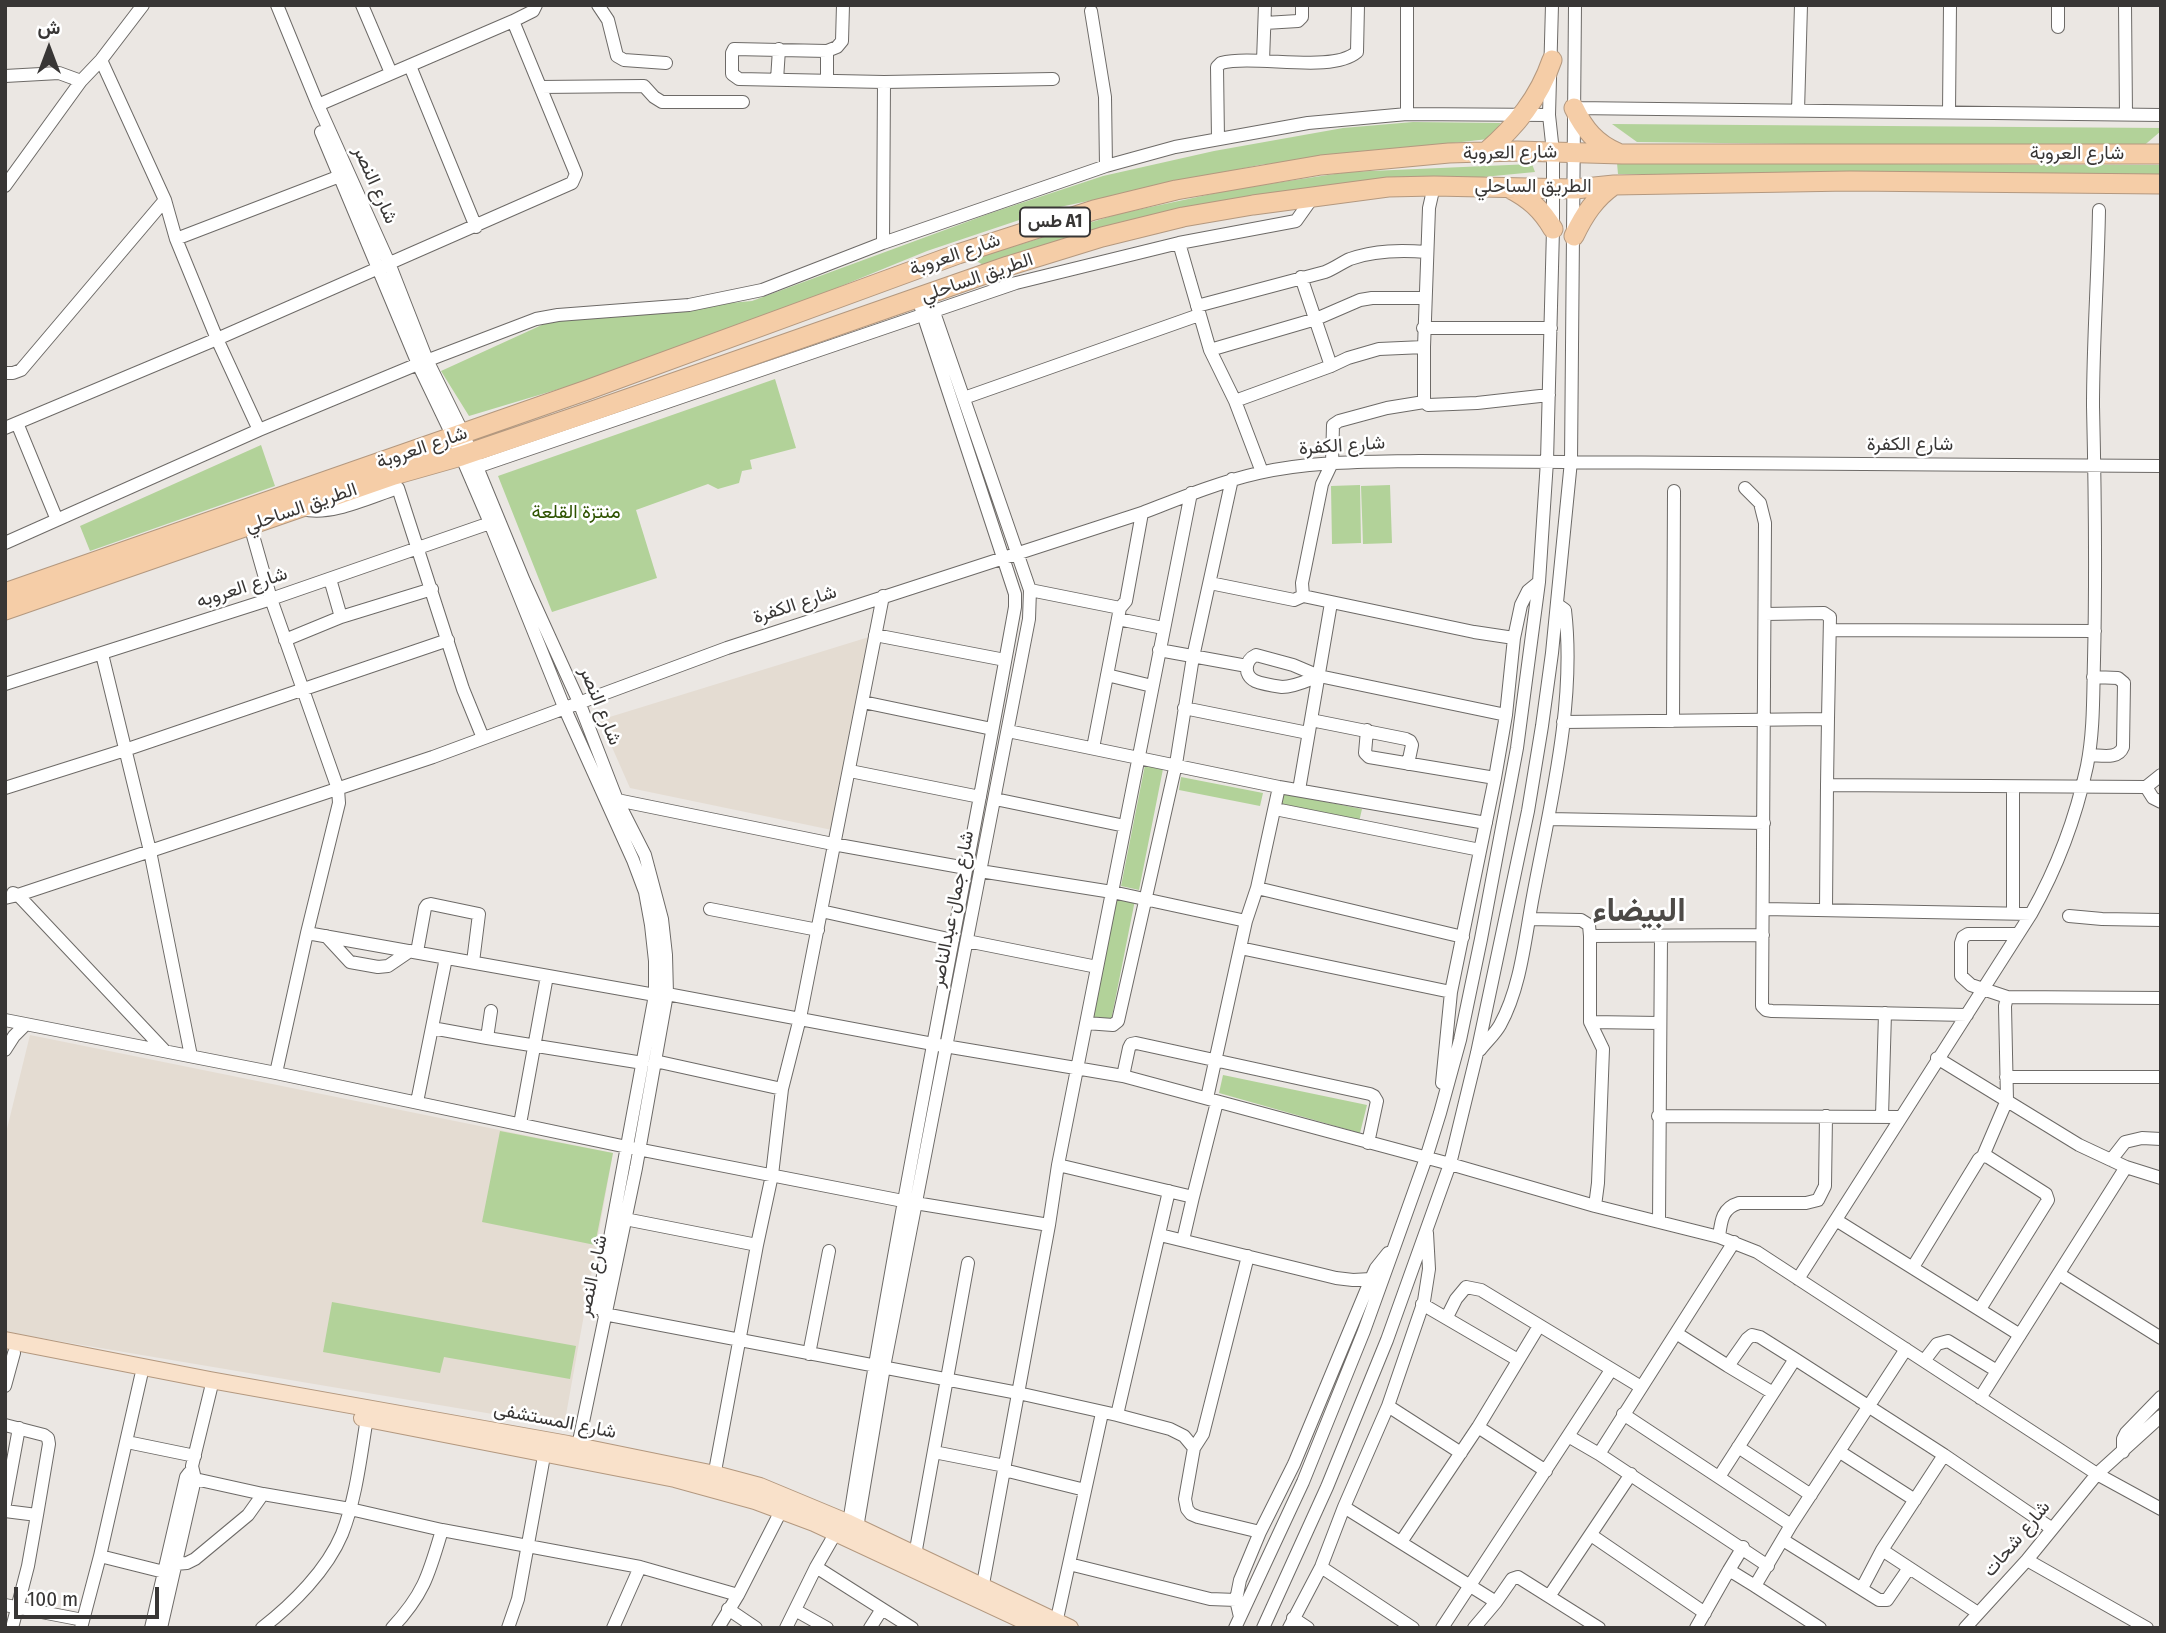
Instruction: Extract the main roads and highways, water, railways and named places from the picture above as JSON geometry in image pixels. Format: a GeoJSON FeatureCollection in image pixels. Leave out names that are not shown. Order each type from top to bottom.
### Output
{"type":"FeatureCollection","features":[{"type":"Feature","properties":{"kind":"highway"},"geometry":{"type":"LineString","coordinates":[[1486,152],[1523,115],[1538,93],[1552,60]]}},
{"type":"Feature","properties":{"kind":"highway"},"geometry":{"type":"LineString","coordinates":[[1574,108],[1598,142],[1622,154]]}},
{"type":"Feature","properties":{"kind":"highway","name":"شارع العروبة"},"geometry":{"type":"LineString","coordinates":[[5,593],[587,390],[958,254],[1094,210],[1176,190],[1321,165],[1486,152],[2159,152]]}},
{"type":"Feature","properties":{"kind":"highway","name":"الطريق الساحلي"},"geometry":{"type":"LineString","coordinates":[[5,610],[394,475],[469,461],[926,304],[966,280],[1102,237],[1183,217],[1388,187],[1575,189],[1614,185],[1850,181],[2161,184]]}},
{"type":"Feature","properties":{"kind":"highway"},"geometry":{"type":"LineString","coordinates":[[1574,236],[1587,212],[1614,185]]}},
{"type":"Feature","properties":{"kind":"highway"},"geometry":{"type":"LineString","coordinates":[[1508,188],[1530,200],[1553,229]]}},
{"type":"Feature","properties":{"kind":"highway"},"geometry":{"type":"LineString","coordinates":[[958,254],[966,280]]}},
{"type":"Feature","properties":{"kind":"highway"},"geometry":{"type":"LineString","coordinates":[[913,270],[926,304]]}},
{"type":"Feature","properties":{"kind":"main road","name":"شارع المستشفى"},"geometry":{"type":"LineString","coordinates":[[8,1348],[142,1376],[368,1413]]}},
{"type":"Feature","properties":{"kind":"main road","name":"شارع المستشفى"},"geometry":{"type":"LineString","coordinates":[[8,1348],[368,1413],[713,1481],[785,1503],[1061,1626]]}},
{"type":"Feature","properties":{"kind":"main road","name":"شارع المستشفى"},"geometry":{"type":"LineString","coordinates":[[848,1533],[915,1555],[982,1592],[1028,1626]]}},
{"type":"Feature","properties":{"kind":"district","name":"البيضاء"},"geometry":{"type":"Point","coordinates":[1639,912]}},
{"type":"Feature","properties":{"kind":"park label","name":"منتزة القلعة"},"geometry":{"type":"Point","coordinates":[576,513]}}]}
